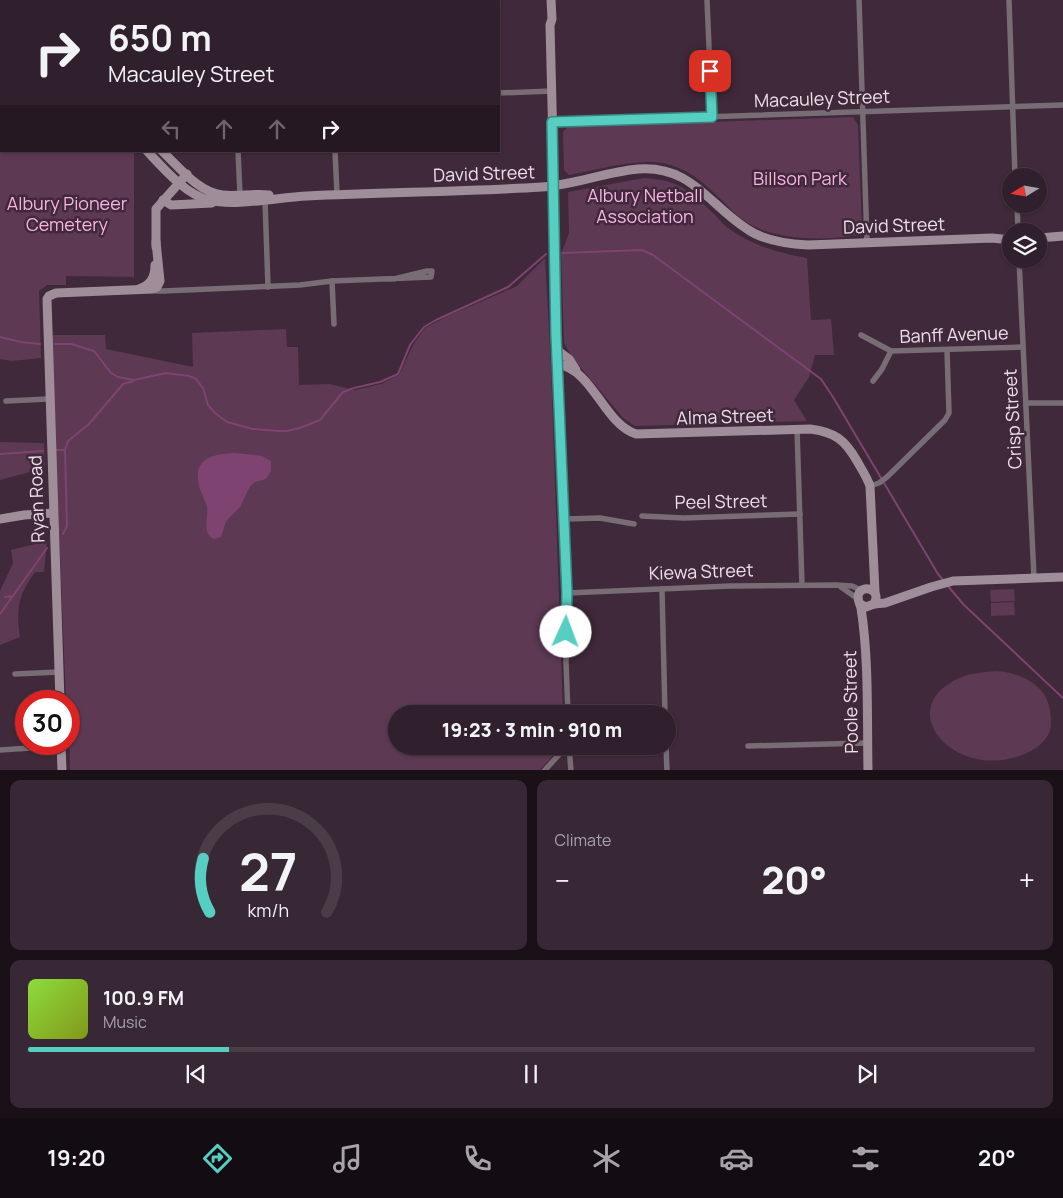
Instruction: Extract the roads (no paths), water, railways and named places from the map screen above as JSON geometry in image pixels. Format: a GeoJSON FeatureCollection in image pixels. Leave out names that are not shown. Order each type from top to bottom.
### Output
{"type":"FeatureCollection","features":[{"type":"Feature","properties":{"kind":"street"},"geometry":{"type":"LineString","coordinates":[[546,0],[546,20],[550,25]]}},
{"type":"Feature","properties":{"kind":"street"},"geometry":{"type":"LineString","coordinates":[[552,0],[552,19],[550,25],[554,186],[552,199],[557,364],[565,519],[568,705]]}},
{"type":"Feature","properties":{"kind":"street"},"geometry":{"type":"LineString","coordinates":[[707,0],[712,117]]}},
{"type":"Feature","properties":{"kind":"street"},"geometry":{"type":"LineString","coordinates":[[859,0],[867,242]]}},
{"type":"Feature","properties":{"kind":"street"},"geometry":{"type":"LineString","coordinates":[[1010,0],[1016,168]]}},
{"type":"Feature","properties":{"kind":"street"},"geometry":{"type":"LineString","coordinates":[[500,93],[552,91]]}},
{"type":"Feature","properties":{"kind":"street","name":"Macauley Street"},"geometry":{"type":"LineString","coordinates":[[552,122],[1063,106]]}},
{"type":"Feature","properties":{"kind":"street","name":"David Street"},"geometry":{"type":"LineString","coordinates":[[148,152],[200,198],[222,202],[337,194],[542,187],[631,170],[660,169],[682,176],[694,184],[737,222],[760,236],[784,243],[801,245],[1002,239]]}},
{"type":"Feature","properties":{"kind":"street","name":"David Street"},"geometry":{"type":"LineString","coordinates":[[163,152],[202,187],[214,193],[262,194],[283,197]]}},
{"type":"Feature","properties":{"kind":"street"},"geometry":{"type":"LineString","coordinates":[[238,152],[240,195]]}},
{"type":"Feature","properties":{"kind":"street"},"geometry":{"type":"LineString","coordinates":[[335,152],[337,194]]}},
{"type":"Feature","properties":{"kind":"street"},"geometry":{"type":"LineString","coordinates":[[151,286],[159,285],[160,281],[155,212],[163,200],[187,174]]}},
{"type":"Feature","properties":{"kind":"street"},"geometry":{"type":"LineString","coordinates":[[163,200],[172,205],[222,202]]}},
{"type":"Feature","properties":{"kind":"street"},"geometry":{"type":"LineString","coordinates":[[265,200],[268,286]]}},
{"type":"Feature","properties":{"kind":"street","name":"David Street"},"geometry":{"type":"LineString","coordinates":[[992,238],[1002,235]]}},
{"type":"Feature","properties":{"kind":"street"},"geometry":{"type":"LineString","coordinates":[[1047,236],[1063,236]]}},
{"type":"Feature","properties":{"kind":"street","name":"Crisp Street"},"geometry":{"type":"LineString","coordinates":[[1020,268],[1034,578]]}},
{"type":"Feature","properties":{"kind":"street"},"geometry":{"type":"LineString","coordinates":[[151,286],[163,291],[300,285],[332,281],[394,279],[432,271],[431,277]]}},
{"type":"Feature","properties":{"kind":"street"},"geometry":{"type":"LineString","coordinates":[[332,281],[334,324]]}},
{"type":"Feature","properties":{"kind":"street","name":"Ryan Road"},"geometry":{"type":"LineString","coordinates":[[60,690],[47,299],[56,293],[134,290],[151,286]]}},
{"type":"Feature","properties":{"kind":"street"},"geometry":{"type":"LineString","coordinates":[[861,335],[892,351]]}},
{"type":"Feature","properties":{"kind":"street","name":"Banff Avenue"},"geometry":{"type":"LineString","coordinates":[[873,381],[892,351],[1024,347]]}},
{"type":"Feature","properties":{"kind":"street","name":"Alma Street"},"geometry":{"type":"LineString","coordinates":[[557,350],[569,359],[579,375],[624,428],[636,434],[820,430],[838,438],[850,451],[868,480],[874,485]]}},
{"type":"Feature","properties":{"kind":"street"},"geometry":{"type":"LineString","coordinates":[[947,350],[949,405],[947,416],[943,423],[886,478],[874,485],[873,563],[868,597],[885,603],[950,582],[1063,576]]}},
{"type":"Feature","properties":{"kind":"street","name":"Alma Street"},"geometry":{"type":"LineString","coordinates":[[557,364],[567,366],[579,375]]}},
{"type":"Feature","properties":{"kind":"street"},"geometry":{"type":"LineString","coordinates":[[6,401],[49,399]]}},
{"type":"Feature","properties":{"kind":"street"},"geometry":{"type":"LineString","coordinates":[[1026,403],[1063,403]]}},
{"type":"Feature","properties":{"kind":"street"},"geometry":{"type":"LineString","coordinates":[[797,429],[802,585]]}},
{"type":"Feature","properties":{"kind":"street"},"geometry":{"type":"LineString","coordinates":[[0,520],[24,515],[53,513]]}},
{"type":"Feature","properties":{"kind":"street","name":"Peel Street"},"geometry":{"type":"LineString","coordinates":[[642,516],[684,518],[800,514]]}},
{"type":"Feature","properties":{"kind":"street"},"geometry":{"type":"LineString","coordinates":[[565,519],[600,518],[634,524]]}},
{"type":"Feature","properties":{"kind":"street","name":"Kiewa Street"},"geometry":{"type":"LineString","coordinates":[[567,593],[730,586],[836,585],[868,597]]}},
{"type":"Feature","properties":{"kind":"street"},"geometry":{"type":"LineString","coordinates":[[662,589],[665,705]]}},
{"type":"Feature","properties":{"kind":"street","name":"Poole Street"},"geometry":{"type":"LineString","coordinates":[[868,597],[864,632],[868,770]]}},
{"type":"Feature","properties":{"kind":"street"},"geometry":{"type":"LineString","coordinates":[[15,674],[59,672]]}},
{"type":"Feature","properties":{"kind":"street"},"geometry":{"type":"LineString","coordinates":[[748,746],[867,743]]}},
{"type":"Feature","properties":{"kind":"street"},"geometry":{"type":"LineString","coordinates":[[0,750],[15,749]]}},
{"type":"Feature","properties":{"kind":"street"},"geometry":{"type":"LineString","coordinates":[[61,755],[62,770]]}},
{"type":"Feature","properties":{"kind":"street"},"geometry":{"type":"LineString","coordinates":[[544,770],[559,755]]}},
{"type":"Feature","properties":{"kind":"street"},"geometry":{"type":"LineString","coordinates":[[569,755],[571,770]]}},
{"type":"Feature","properties":{"kind":"street"},"geometry":{"type":"LineString","coordinates":[[666,755],[667,770]]}},
{"type":"Feature","properties":{"kind":"waterway"},"geometry":{"type":"LineString","coordinates":[[562,253],[642,250],[653,255],[821,379],[944,581]]}},
{"type":"Feature","properties":{"kind":"waterway"},"geometry":{"type":"LineString","coordinates":[[55,344],[71,344],[94,351],[111,373],[118,377],[134,380],[166,373],[189,376],[196,379],[203,388],[208,405],[227,422],[253,429],[287,431],[320,420],[343,392],[380,382],[398,374],[410,345],[424,327],[508,287],[546,254]]}},
{"type":"Feature","properties":{"kind":"waterway"},"geometry":{"type":"LineString","coordinates":[[0,337],[40,344]]}},
{"type":"Feature","properties":{"kind":"waterway"},"geometry":{"type":"LineString","coordinates":[[55,450],[65,450],[68,441],[89,424],[123,384],[133,381]]}},
{"type":"Feature","properties":{"kind":"waterway"},"geometry":{"type":"LineString","coordinates":[[63,534],[67,526],[65,450]]}},
{"type":"Feature","properties":{"kind":"waterway"},"geometry":{"type":"LineString","coordinates":[[0,454],[43,451]]}},
{"type":"Feature","properties":{"kind":"waterway"},"geometry":{"type":"LineString","coordinates":[[0,614],[47,548]]}},
{"type":"Feature","properties":{"kind":"waterway"},"geometry":{"type":"LineString","coordinates":[[947,585],[964,605],[1063,698]]}},
{"type":"Feature","properties":{"kind":"waterway"},"geometry":{"type":"LineString","coordinates":[[5,597],[13,596]]}},
{"type":"Feature","properties":{"kind":"park label","name":"Billson Park"},"geometry":{"type":"Point","coordinates":[800,178]}},
{"type":"Feature","properties":{"kind":"park label","name":"Albury Netball Association"},"geometry":{"type":"Point","coordinates":[645,205]}},
{"type":"Feature","properties":{"kind":"park label","name":"Albury Pioneer Cemetery"},"geometry":{"type":"Point","coordinates":[67,213]}}]}
